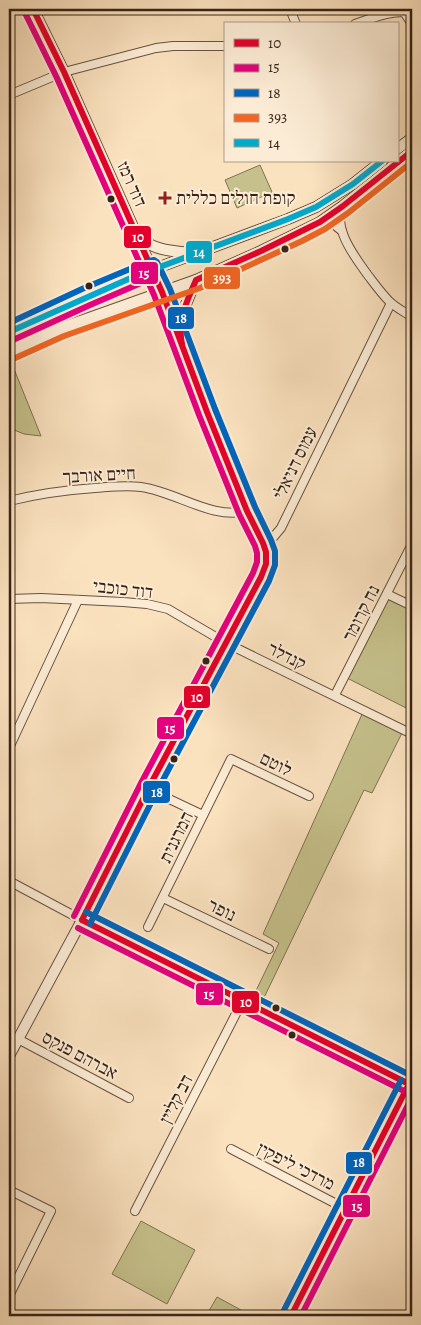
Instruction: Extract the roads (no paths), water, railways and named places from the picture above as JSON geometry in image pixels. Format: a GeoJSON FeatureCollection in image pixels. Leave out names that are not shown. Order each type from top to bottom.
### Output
{"type":"FeatureCollection","features":[{"type":"Feature","properties":{"kind":"street","name":"דוד רמז"},"geometry":{"type":"LineString","coordinates":[[33,9],[64,72],[162,292],[207,412],[247,511],[263,543]]}},
{"type":"Feature","properties":{"kind":"street"},"geometry":{"type":"LineString","coordinates":[[290,9],[295,22]]}},
{"type":"Feature","properties":{"kind":"street"},"geometry":{"type":"LineString","coordinates":[[361,22],[388,13],[404,12],[412,24]]}},
{"type":"Feature","properties":{"kind":"street"},"geometry":{"type":"LineString","coordinates":[[9,95],[64,72],[156,48],[224,46]]}},
{"type":"Feature","properties":{"kind":"street"},"geometry":{"type":"LineString","coordinates":[[398,148],[412,138]]}},
{"type":"Feature","properties":{"kind":"street"},"geometry":{"type":"LineString","coordinates":[[9,351],[61,328],[196,280],[320,222],[412,151]]}},
{"type":"Feature","properties":{"kind":"street"},"geometry":{"type":"LineString","coordinates":[[9,332],[60,308],[152,270],[316,207],[353,184],[381,162]]}},
{"type":"Feature","properties":{"kind":"street"},"geometry":{"type":"LineString","coordinates":[[343,206],[340,212],[342,230],[350,248],[384,296],[412,317]]}},
{"type":"Feature","properties":{"kind":"street"},"geometry":{"type":"LineString","coordinates":[[320,222],[332,223],[342,230]]}},
{"type":"Feature","properties":{"kind":"street"},"geometry":{"type":"LineString","coordinates":[[138,237],[145,243],[159,249],[194,253]]}},
{"type":"Feature","properties":{"kind":"street"},"geometry":{"type":"LineString","coordinates":[[180,339],[184,309],[196,280]]}},
{"type":"Feature","properties":{"kind":"street","name":"עמוס דניאלי"},"geometry":{"type":"LineString","coordinates":[[263,543],[271,540],[282,528],[391,303]]}},
{"type":"Feature","properties":{"kind":"street","name":"חיים אורבך"},"geometry":{"type":"LineString","coordinates":[[9,501],[29,496],[76,490],[139,486],[157,489],[216,511],[228,513],[247,511]]}},
{"type":"Feature","properties":{"kind":"street"},"geometry":{"type":"LineString","coordinates":[[9,1056],[261,577],[266,564],[266,552],[263,543]]}},
{"type":"Feature","properties":{"kind":"street","name":"נח קרומר"},"geometry":{"type":"LineString","coordinates":[[335,696],[412,544]]}},
{"type":"Feature","properties":{"kind":"street"},"geometry":{"type":"LineString","coordinates":[[387,594],[412,606]]}},
{"type":"Feature","properties":{"kind":"street","name":"דוד כוכבי"},"geometry":{"type":"LineString","coordinates":[[9,599],[40,598],[147,604],[168,609],[226,642]]}},
{"type":"Feature","properties":{"kind":"street"},"geometry":{"type":"LineString","coordinates":[[9,748],[78,600]]}},
{"type":"Feature","properties":{"kind":"street","name":"קנדלר"},"geometry":{"type":"LineString","coordinates":[[226,642],[412,734]]}},
{"type":"Feature","properties":{"kind":"street","name":"לוטם"},"geometry":{"type":"LineString","coordinates":[[231,759],[309,796]]}},
{"type":"Feature","properties":{"kind":"street","name":"המרגנית"},"geometry":{"type":"LineString","coordinates":[[148,928],[231,759]]}},
{"type":"Feature","properties":{"kind":"street"},"geometry":{"type":"LineString","coordinates":[[148,789],[203,815]]}},
{"type":"Feature","properties":{"kind":"street"},"geometry":{"type":"LineString","coordinates":[[9,881],[82,920],[411,1082],[291,1316]]}},
{"type":"Feature","properties":{"kind":"street","name":"נופר"},"geometry":{"type":"LineString","coordinates":[[163,898],[268,949]]}},
{"type":"Feature","properties":{"kind":"street","name":"דב קליין"},"geometry":{"type":"LineString","coordinates":[[135,1211],[243,1000]]}},
{"type":"Feature","properties":{"kind":"street","name":"אברהם פנקס"},"geometry":{"type":"LineString","coordinates":[[18,1039],[129,1098]]}},
{"type":"Feature","properties":{"kind":"street","name":"מרדכי ליפקין"},"geometry":{"type":"LineString","coordinates":[[231,1149],[346,1208]]}},
{"type":"Feature","properties":{"kind":"street"},"geometry":{"type":"LineString","coordinates":[[9,1190],[52,1211],[9,1296]]}},
{"type":"Feature","properties":{"kind":"place","name":"קופת חולים כללית"},"geometry":{"type":"Point","coordinates":[165,198]}}]}
